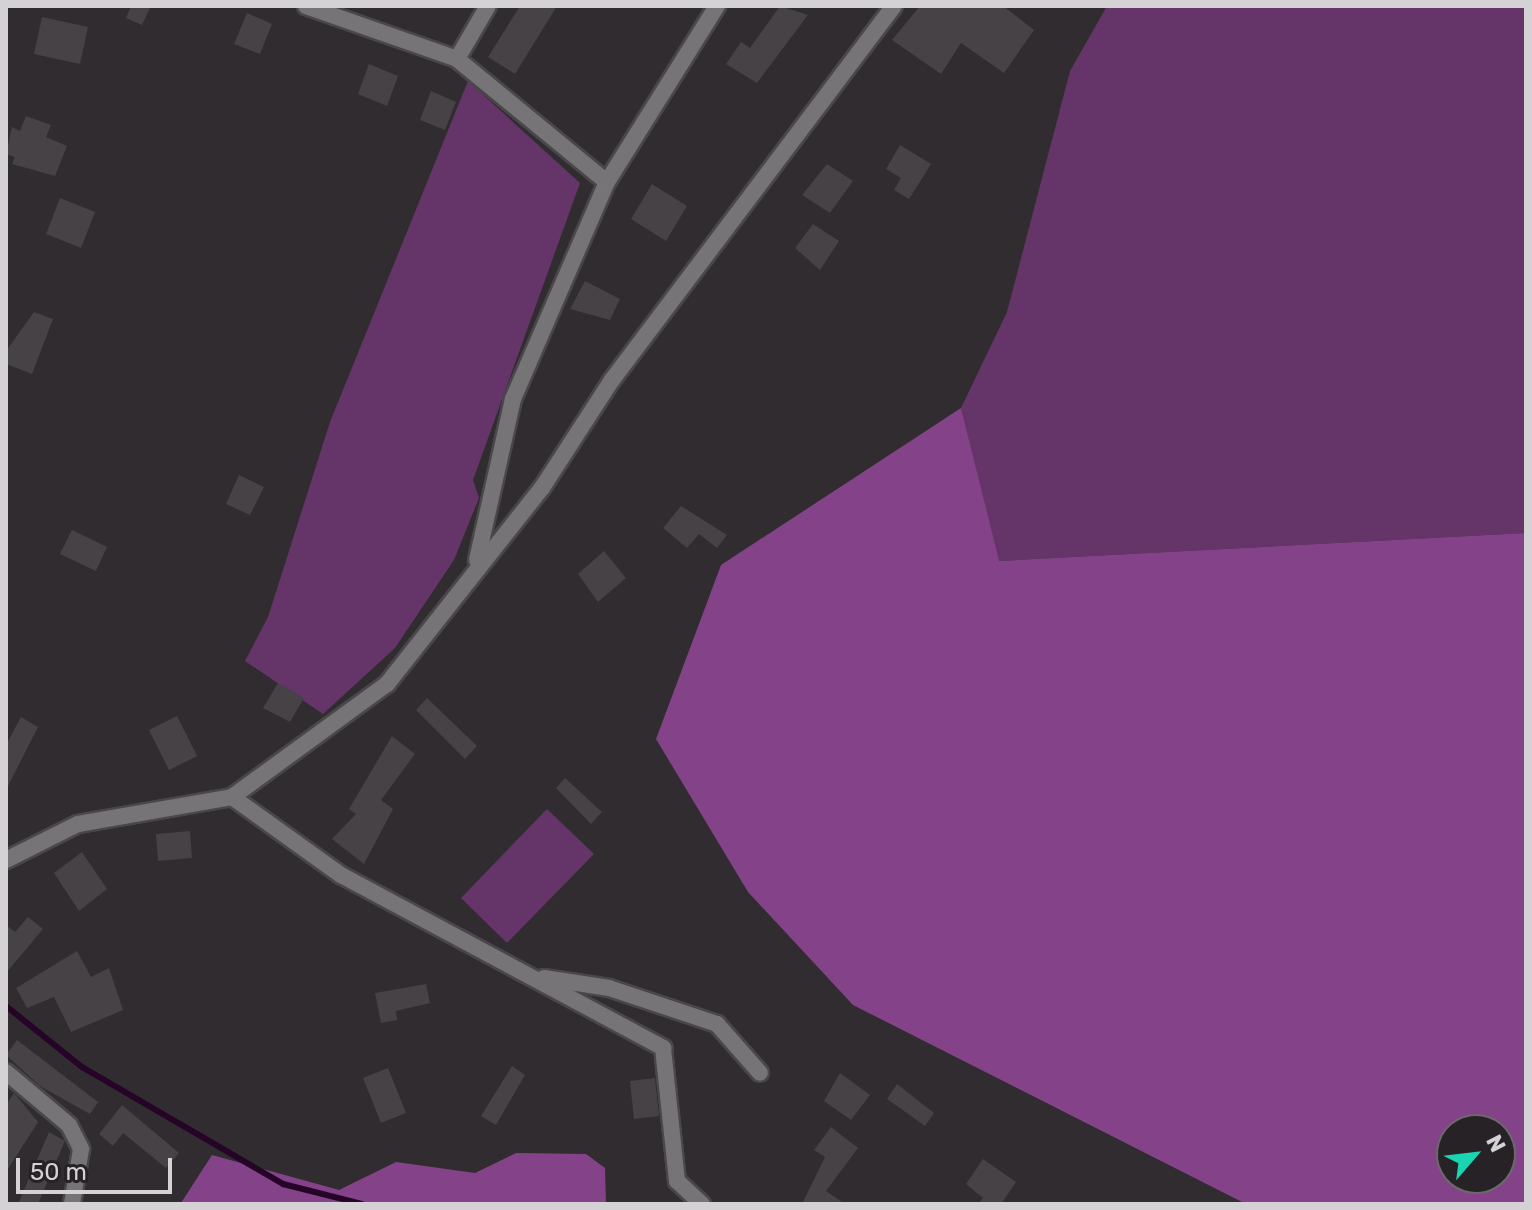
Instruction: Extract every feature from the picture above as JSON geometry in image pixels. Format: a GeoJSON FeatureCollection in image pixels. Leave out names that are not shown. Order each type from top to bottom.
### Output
{"type":"FeatureCollection","features":[{"type":"Feature","properties":{"kind":"street"},"geometry":{"type":"LineString","coordinates":[[306,6],[457,59],[607,182]]}},
{"type":"Feature","properties":{"kind":"street"},"geometry":{"type":"LineString","coordinates":[[457,59],[488,6]]}},
{"type":"Feature","properties":{"kind":"street"},"geometry":{"type":"LineString","coordinates":[[476,566],[513,399],[607,182],[717,6]]}},
{"type":"Feature","properties":{"kind":"street"},"geometry":{"type":"LineString","coordinates":[[6,860],[78,824],[232,797],[387,684],[476,566],[542,488],[612,380],[894,6]]}},
{"type":"Feature","properties":{"kind":"street"},"geometry":{"type":"LineString","coordinates":[[232,797],[341,875],[663,1048],[677,1181],[702,1204]]}},
{"type":"Feature","properties":{"kind":"street"},"geometry":{"type":"LineString","coordinates":[[535,977],[609,988],[717,1024],[760,1073]]}},
{"type":"Feature","properties":{"kind":"street"},"geometry":{"type":"LineString","coordinates":[[6,1072],[69,1125],[81,1149],[72,1204]]}},
{"type":"Feature","properties":{"kind":"shaded area"},"geometry":{"type":"Polygon","coordinates":[[[1107,6],[1526,6],[1526,533],[998,561],[961,408],[1007,312],[1070,71],[1107,6]]]}},
{"type":"Feature","properties":{"kind":"shaded area"},"geometry":{"type":"Polygon","coordinates":[[[468,81],[580,183],[473,480],[479,498],[454,560],[395,648],[323,714],[245,661],[268,617],[330,422],[468,81]]]}},
{"type":"Feature","properties":{"kind":"shaded area"},"geometry":{"type":"Polygon","coordinates":[[[961,408],[999,561],[1526,533],[1526,1204],[1246,1204],[853,1005],[748,892],[656,739],[721,565],[961,408]]]}},
{"type":"Feature","properties":{"kind":"shaded area"},"geometry":{"type":"Polygon","coordinates":[[[547,809],[594,854],[507,943],[461,898],[547,809]]]}},
{"type":"Feature","properties":{"kind":"shaded area"},"geometry":{"type":"Polygon","coordinates":[[[516,1153],[586,1154],[605,1168],[606,1204],[181,1203],[212,1155],[339,1190],[396,1162],[475,1173],[516,1153]]]}},
{"type":"Feature","properties":{"kind":"building"},"geometry":{"type":"Polygon","coordinates":[[[131,6],[151,6],[142,25],[126,18],[131,6]]]}},
{"type":"Feature","properties":{"kind":"building"},"geometry":{"type":"Polygon","coordinates":[[[520,6],[557,6],[515,74],[488,57],[520,6]]]}},
{"type":"Feature","properties":{"kind":"building"},"geometry":{"type":"Polygon","coordinates":[[[780,6],[808,15],[757,83],[726,64],[741,42],[750,48],[780,6]]]}},
{"type":"Feature","properties":{"kind":"building"},"geometry":{"type":"Polygon","coordinates":[[[920,6],[1003,6],[1034,30],[1004,73],[961,43],[941,74],[892,40],[920,6]]]}},
{"type":"Feature","properties":{"kind":"building"},"geometry":{"type":"Polygon","coordinates":[[[247,13],[272,24],[260,54],[234,44],[247,13]]]}},
{"type":"Feature","properties":{"kind":"building"},"geometry":{"type":"Polygon","coordinates":[[[42,17],[88,27],[80,64],[34,54],[42,17]]]}},
{"type":"Feature","properties":{"kind":"building"},"geometry":{"type":"Polygon","coordinates":[[[369,64],[398,76],[387,106],[358,94],[369,64]]]}},
{"type":"Feature","properties":{"kind":"building"},"geometry":{"type":"Polygon","coordinates":[[[431,91],[456,102],[445,130],[420,120],[431,91]]]}},
{"type":"Feature","properties":{"kind":"building"},"geometry":{"type":"Polygon","coordinates":[[[26,116],[51,125],[46,137],[67,146],[55,176],[12,164],[15,157],[6,154],[12,127],[20,131],[26,116]]]}},
{"type":"Feature","properties":{"kind":"building"},"geometry":{"type":"Polygon","coordinates":[[[900,145],[931,164],[909,199],[894,190],[901,178],[886,169],[900,145]]]}},
{"type":"Feature","properties":{"kind":"building"},"geometry":{"type":"Polygon","coordinates":[[[827,164],[853,181],[830,213],[802,195],[827,164]]]}},
{"type":"Feature","properties":{"kind":"building"},"geometry":{"type":"Polygon","coordinates":[[[652,184],[687,206],[666,241],[631,219],[652,184]]]}},
{"type":"Feature","properties":{"kind":"building"},"geometry":{"type":"Polygon","coordinates":[[[60,198],[95,212],[81,248],[46,234],[60,198]]]}},
{"type":"Feature","properties":{"kind":"building"},"geometry":{"type":"Polygon","coordinates":[[[813,224],[839,241],[820,270],[795,248],[813,224]]]}},
{"type":"Feature","properties":{"kind":"building"},"geometry":{"type":"Polygon","coordinates":[[[585,281],[620,299],[610,320],[570,309],[585,281]]]}},
{"type":"Feature","properties":{"kind":"building"},"geometry":{"type":"Polygon","coordinates":[[[34,312],[53,319],[32,374],[6,364],[6,351],[34,312]]]}},
{"type":"Feature","properties":{"kind":"building"},"geometry":{"type":"Polygon","coordinates":[[[239,475],[264,487],[250,515],[226,504],[239,475]]]}},
{"type":"Feature","properties":{"kind":"building"},"geometry":{"type":"Polygon","coordinates":[[[681,506],[727,535],[717,548],[699,534],[687,548],[663,528],[681,506]]]}},
{"type":"Feature","properties":{"kind":"building"},"geometry":{"type":"Polygon","coordinates":[[[72,530],[107,547],[96,571],[60,554],[72,530]]]}},
{"type":"Feature","properties":{"kind":"building"},"geometry":{"type":"Polygon","coordinates":[[[604,551],[626,578],[598,602],[578,574],[604,551]]]}},
{"type":"Feature","properties":{"kind":"building"},"geometry":{"type":"Polygon","coordinates":[[[278,683],[304,698],[290,722],[263,708],[278,683]]]}},
{"type":"Feature","properties":{"kind":"building"},"geometry":{"type":"Polygon","coordinates":[[[427,698],[477,746],[465,759],[416,710],[427,698]]]}},
{"type":"Feature","properties":{"kind":"building"},"geometry":{"type":"Polygon","coordinates":[[[177,716],[197,756],[169,770],[149,730],[177,716]]]}},
{"type":"Feature","properties":{"kind":"building"},"geometry":{"type":"Polygon","coordinates":[[[21,717],[38,727],[6,790],[6,745],[21,717]]]}},
{"type":"Feature","properties":{"kind":"building"},"geometry":{"type":"Polygon","coordinates":[[[392,736],[415,754],[381,800],[393,809],[364,864],[332,839],[356,814],[349,809],[392,736]]]}},
{"type":"Feature","properties":{"kind":"building"},"geometry":{"type":"Polygon","coordinates":[[[565,778],[602,812],[591,824],[556,788],[565,778]]]}},
{"type":"Feature","properties":{"kind":"building"},"geometry":{"type":"Polygon","coordinates":[[[190,831],[192,858],[158,861],[156,834],[190,831]]]}},
{"type":"Feature","properties":{"kind":"building"},"geometry":{"type":"Polygon","coordinates":[[[82,852],[107,889],[79,911],[54,873],[82,852]]]}},
{"type":"Feature","properties":{"kind":"building"},"geometry":{"type":"Polygon","coordinates":[[[28,917],[43,929],[6,973],[6,925],[15,932],[28,917]]]}},
{"type":"Feature","properties":{"kind":"building"},"geometry":{"type":"Polygon","coordinates":[[[77,951],[91,977],[109,968],[123,1010],[71,1032],[54,997],[27,1008],[16,988],[77,951]]]}},
{"type":"Feature","properties":{"kind":"building"},"geometry":{"type":"Polygon","coordinates":[[[426,984],[430,1003],[396,1011],[397,1020],[381,1023],[375,993],[426,984]]]}},
{"type":"Feature","properties":{"kind":"building"},"geometry":{"type":"Polygon","coordinates":[[[17,1040],[98,1102],[90,1114],[40,1086],[6,1055],[17,1040]]]}},
{"type":"Feature","properties":{"kind":"building"},"geometry":{"type":"Polygon","coordinates":[[[512,1066],[525,1075],[496,1125],[481,1116],[512,1066]]]}},
{"type":"Feature","properties":{"kind":"building"},"geometry":{"type":"Polygon","coordinates":[[[388,1068],[406,1113],[381,1123],[363,1078],[388,1068]]]}},
{"type":"Feature","properties":{"kind":"building"},"geometry":{"type":"Polygon","coordinates":[[[840,1073],[870,1095],[851,1120],[824,1101],[840,1073]]]}},
{"type":"Feature","properties":{"kind":"building"},"geometry":{"type":"Polygon","coordinates":[[[655,1078],[659,1116],[634,1119],[630,1081],[655,1078]]]}},
{"type":"Feature","properties":{"kind":"building"},"geometry":{"type":"Polygon","coordinates":[[[897,1084],[934,1113],[925,1126],[887,1099],[897,1084]]]}},
{"type":"Feature","properties":{"kind":"building"},"geometry":{"type":"Polygon","coordinates":[[[14,1093],[38,1122],[6,1172],[6,1105],[14,1093]]]}},
{"type":"Feature","properties":{"kind":"building"},"geometry":{"type":"Polygon","coordinates":[[[122,1105],[179,1153],[166,1168],[123,1133],[113,1146],[99,1134],[122,1105]]]}},
{"type":"Feature","properties":{"kind":"building"},"geometry":{"type":"Polygon","coordinates":[[[831,1127],[858,1148],[826,1191],[845,1204],[802,1204],[825,1157],[814,1150],[831,1127]]]}},
{"type":"Feature","properties":{"kind":"building"},"geometry":{"type":"Polygon","coordinates":[[[49,1132],[65,1141],[38,1204],[18,1204],[49,1132]]]}},
{"type":"Feature","properties":{"kind":"building"},"geometry":{"type":"Polygon","coordinates":[[[983,1159],[1016,1182],[1001,1204],[978,1204],[983,1198],[966,1184],[983,1159]]]}},
{"type":"Feature","properties":{"kind":"waterway"},"geometry":{"type":"LineString","coordinates":[[6,1006],[82,1067],[283,1184],[362,1204]]}}]}
